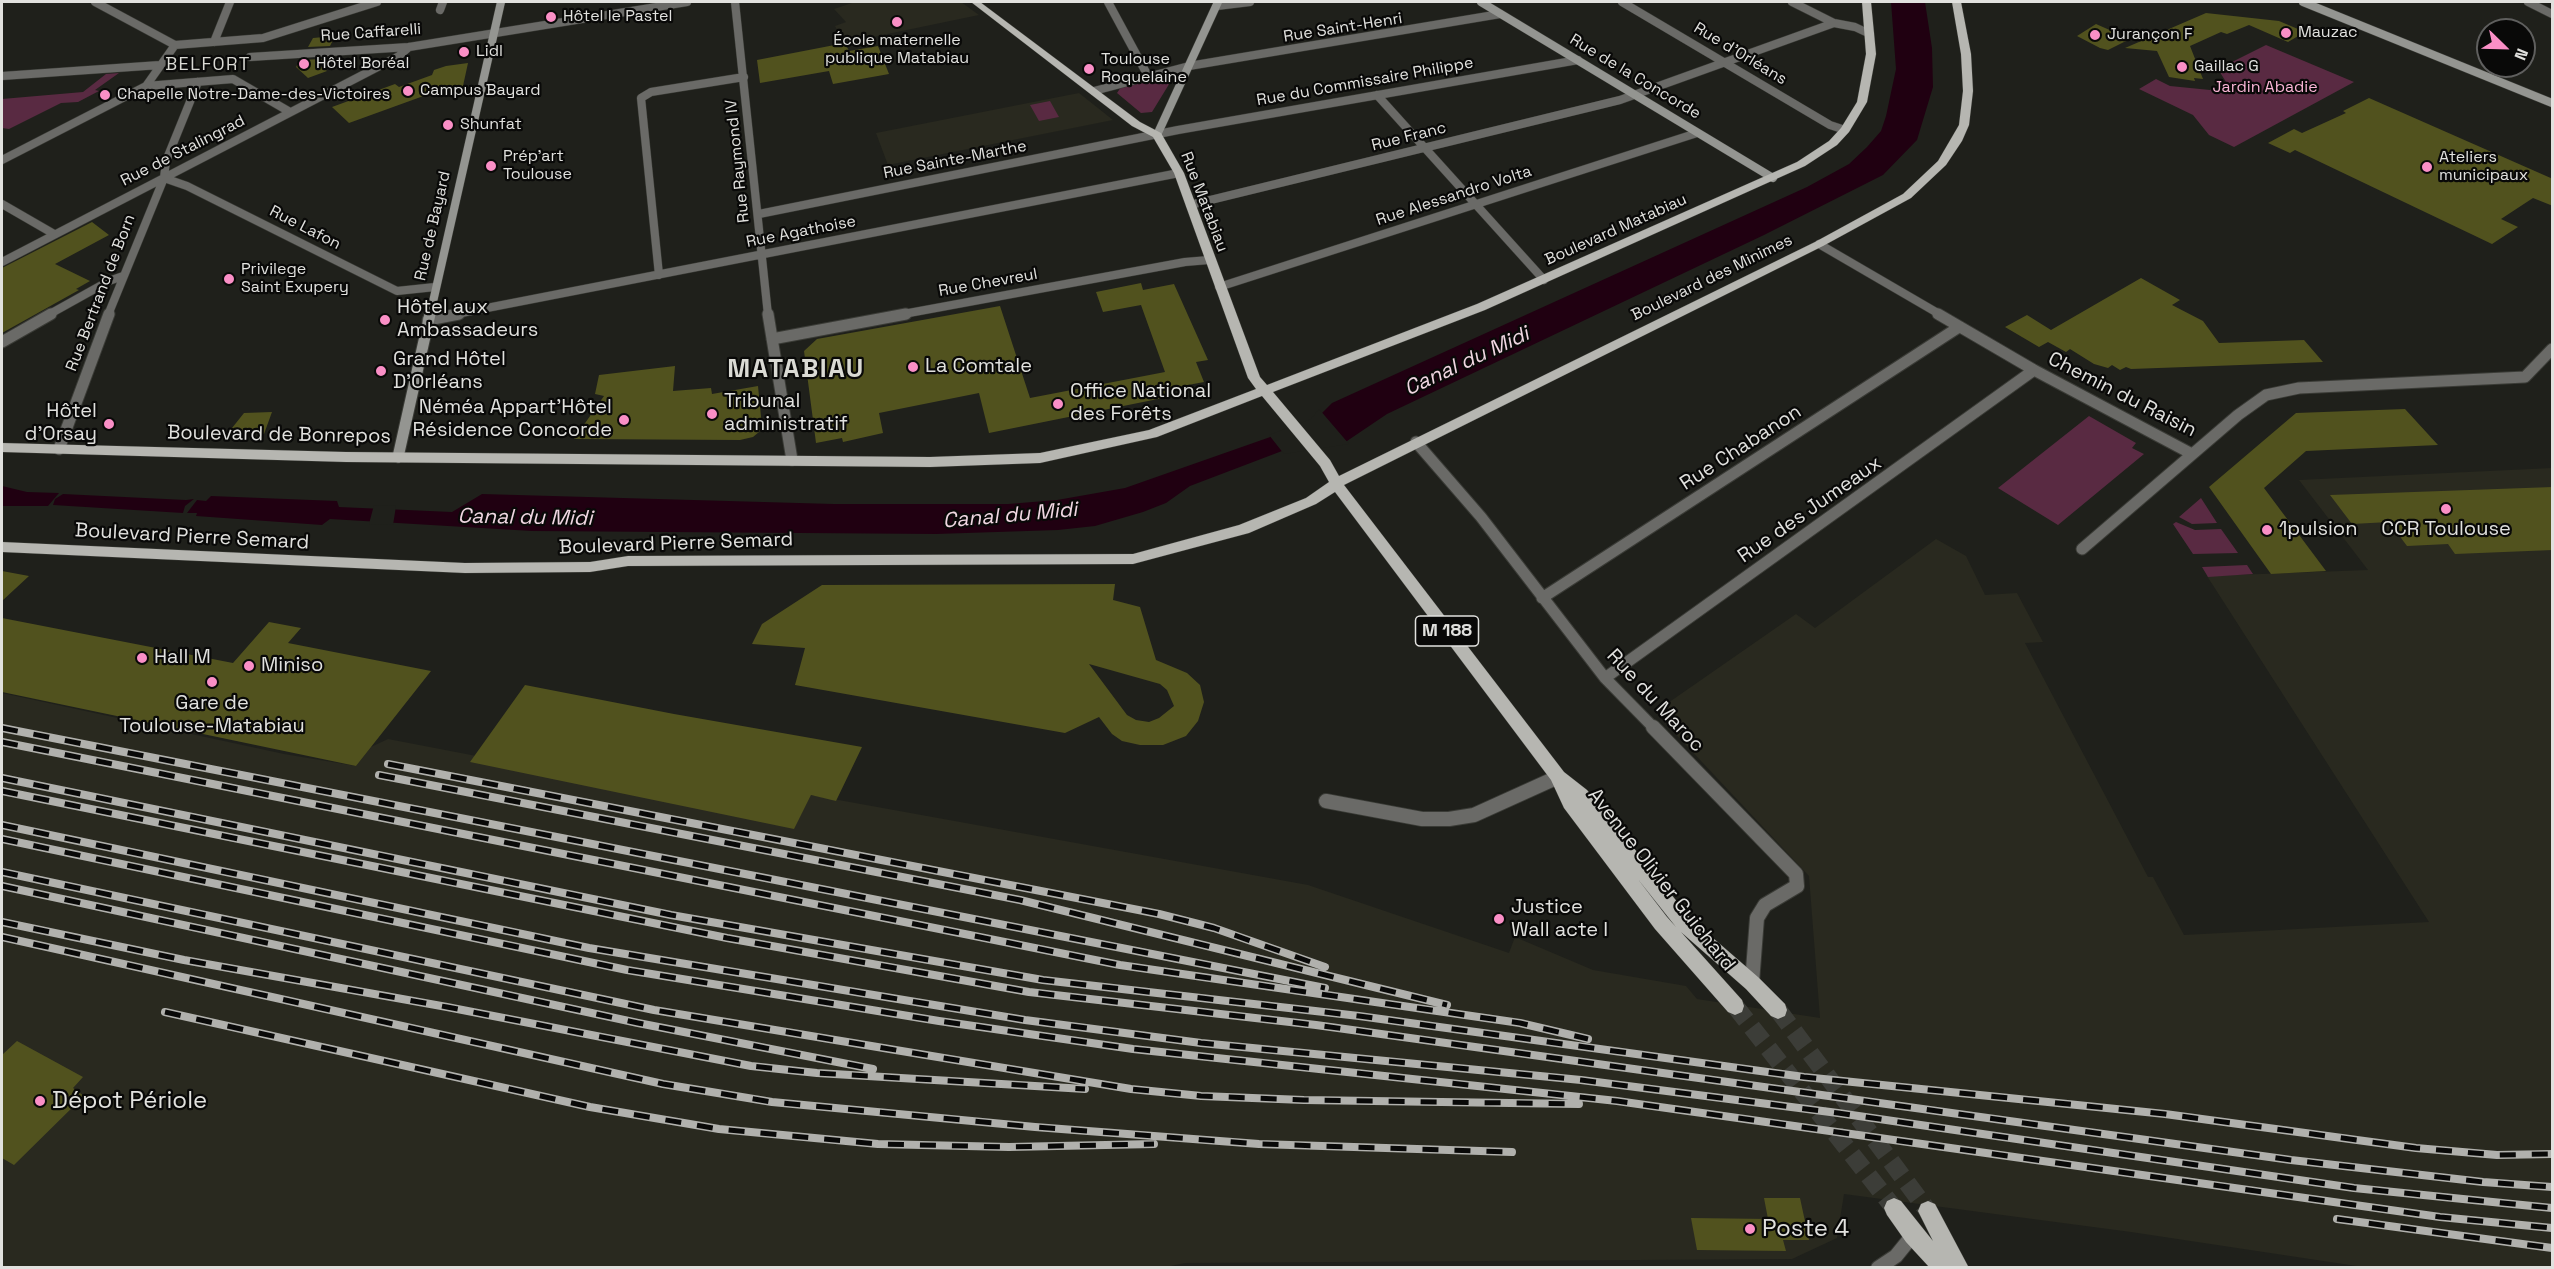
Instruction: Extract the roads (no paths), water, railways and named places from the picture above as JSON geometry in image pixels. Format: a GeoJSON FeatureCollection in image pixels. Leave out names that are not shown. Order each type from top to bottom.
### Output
{"type":"FeatureCollection","features":[{"type":"Feature","properties":{"kind":"main road","name":"Rue Matabiau"},"geometry":{"type":"LineString","coordinates":[[975,2],[1136,124],[1157,135],[1179,173],[1254,378],[1284,414]]}},
{"type":"Feature","properties":{"kind":"main road","name":"Boulevard Matabiau"},"geometry":{"type":"LineString","coordinates":[[1265,391],[1439,324],[1544,279],[1773,178],[1818,154],[1845,130],[1862,102],[1868,81],[1871,54],[1867,2]]}},
{"type":"Feature","properties":{"kind":"main road","name":"Boulevard des Minimes"},"geometry":{"type":"LineString","coordinates":[[1336,483],[1820,244],[1907,196],[1942,163],[1957,141],[1964,125],[1968,91],[1966,54],[1957,2]]}},
{"type":"Feature","properties":{"kind":"main road","name":"Boulevard de Bonrepos"},"geometry":{"type":"LineString","coordinates":[[2,448],[398,457],[990,461],[1041,458],[1152,434],[1265,391]]}},
{"type":"Feature","properties":{"kind":"main road","name":"Avenue Olivier Guichard"},"geometry":{"type":"LineString","coordinates":[[1284,414],[1325,463],[1346,500],[1558,777],[1570,803],[1661,923],[1735,1006]]}},
{"type":"Feature","properties":{"kind":"main road","name":"Boulevard Pierre Semard"},"geometry":{"type":"LineString","coordinates":[[2,547],[465,568],[590,567],[628,561],[1133,559],[1244,529],[1311,501],[1336,483]]}},
{"type":"Feature","properties":{"kind":"main road","name":"Avenue Olivier Guichard"},"geometry":{"type":"LineString","coordinates":[[1558,777],[1581,795],[1685,925],[1752,983],[1778,1010]]}},
{"type":"Feature","properties":{"kind":"main road"},"geometry":{"type":"LineString","coordinates":[[1894,1208],[1913,1235],[1953,1266]]}},
{"type":"Feature","properties":{"kind":"main road"},"geometry":{"type":"LineString","coordinates":[[1928,1211],[1953,1266]]}},
{"type":"Feature","properties":{"kind":"street"},"geometry":{"type":"LineString","coordinates":[[96,2],[175,45],[263,39],[377,2]]}},
{"type":"Feature","properties":{"kind":"street"},"geometry":{"type":"LineString","coordinates":[[214,42],[230,2]]}},
{"type":"Feature","properties":{"kind":"street","name":"Rue de Bayard"},"geometry":{"type":"LineString","coordinates":[[398,457],[501,2]]}},
{"type":"Feature","properties":{"kind":"street","name":"Rue Caffarelli"},"geometry":{"type":"LineString","coordinates":[[263,39],[250,57],[409,47],[687,2]]}},
{"type":"Feature","properties":{"kind":"street","name":"Rue Raymond IV"},"geometry":{"type":"LineString","coordinates":[[735,2],[772,339],[792,460]]}},
{"type":"Feature","properties":{"kind":"street"},"geometry":{"type":"LineString","coordinates":[[1108,2],[1148,76]]}},
{"type":"Feature","properties":{"kind":"street"},"geometry":{"type":"LineString","coordinates":[[1157,135],[1218,4],[1250,2]]}},
{"type":"Feature","properties":{"kind":"street","name":"Rue de la Concorde"},"geometry":{"type":"LineString","coordinates":[[1481,2],[1773,178]]}},
{"type":"Feature","properties":{"kind":"street","name":"Rue d'Orléans"},"geometry":{"type":"LineString","coordinates":[[1622,2],[1830,125],[1845,130]]}},
{"type":"Feature","properties":{"kind":"street"},"geometry":{"type":"LineString","coordinates":[[1792,2],[1834,23],[1855,27],[1870,34]]}},
{"type":"Feature","properties":{"kind":"street"},"geometry":{"type":"LineString","coordinates":[[2303,2],[2553,103]]}},
{"type":"Feature","properties":{"kind":"street"},"geometry":{"type":"LineString","coordinates":[[2529,2],[2553,14]]}},
{"type":"Feature","properties":{"kind":"street","name":"Rue Saint-Henri"},"geometry":{"type":"LineString","coordinates":[[1094,91],[1189,66],[1500,14]]}},
{"type":"Feature","properties":{"kind":"street","name":"Rue Franc"},"geometry":{"type":"LineString","coordinates":[[1190,205],[1425,149],[1635,95],[1834,23]]}},
{"type":"Feature","properties":{"kind":"street"},"geometry":{"type":"LineString","coordinates":[[146,86],[175,45]]}},
{"type":"Feature","properties":{"kind":"street","name":"Rue de Stalingrad"},"geometry":{"type":"LineString","coordinates":[[2,262],[399,56],[409,47]]}},
{"type":"Feature","properties":{"kind":"street","name":"Rue du Commissaire Philippe"},"geometry":{"type":"LineString","coordinates":[[1157,135],[1578,60]]}},
{"type":"Feature","properties":{"kind":"street"},"geometry":{"type":"LineString","coordinates":[[2,76],[160,65]]}},
{"type":"Feature","properties":{"kind":"street"},"geometry":{"type":"LineString","coordinates":[[659,275],[642,98],[651,92],[744,77]]}},
{"type":"Feature","properties":{"kind":"street"},"geometry":{"type":"LineString","coordinates":[[2,160],[146,86],[233,79],[290,112]]}},
{"type":"Feature","properties":{"kind":"street","name":"Rue Bertrand de Born"},"geometry":{"type":"LineString","coordinates":[[59,449],[123,276],[164,178],[166,161],[198,82]]}},
{"type":"Feature","properties":{"kind":"street"},"geometry":{"type":"LineString","coordinates":[[1377,95],[1544,279]]}},
{"type":"Feature","properties":{"kind":"street","name":"Rue Alessandro Volta"},"geometry":{"type":"LineString","coordinates":[[1219,287],[1696,133]]}},
{"type":"Feature","properties":{"kind":"street","name":"Rue Sainte-Marthe"},"geometry":{"type":"LineString","coordinates":[[759,214],[1157,135]]}},
{"type":"Feature","properties":{"kind":"street","name":"Rue Agathoise"},"geometry":{"type":"LineString","coordinates":[[428,320],[1179,173]]}},
{"type":"Feature","properties":{"kind":"street","name":"Rue Lafon"},"geometry":{"type":"LineString","coordinates":[[164,178],[187,186],[397,291],[435,287]]}},
{"type":"Feature","properties":{"kind":"street"},"geometry":{"type":"LineString","coordinates":[[2,204],[54,234]]}},
{"type":"Feature","properties":{"kind":"street","name":"Chemin du Raisin"},"geometry":{"type":"LineString","coordinates":[[1820,244],[2034,370],[2192,454],[2258,399],[2273,392],[2299,388],[2525,377],[2553,349]]}},
{"type":"Feature","properties":{"kind":"street","name":"Rue Chevreul"},"geometry":{"type":"LineString","coordinates":[[772,339],[1185,262],[1209,260]]}},
{"type":"Feature","properties":{"kind":"street"},"geometry":{"type":"LineString","coordinates":[[2,342],[109,281],[123,276]]}},
{"type":"Feature","properties":{"kind":"street","name":"Rue Chabanon"},"geometry":{"type":"LineString","coordinates":[[1542,598],[1959,327]]}},
{"type":"Feature","properties":{"kind":"street","name":"Rue des Jumeaux"},"geometry":{"type":"LineString","coordinates":[[1605,678],[2034,370]]}},
{"type":"Feature","properties":{"kind":"street","name":"Rue du Maroc"},"geometry":{"type":"LineString","coordinates":[[1416,442],[1476,511],[1605,678],[1796,874],[1798,880],[1793,889],[1766,906],[1757,918],[1752,983]]}},
{"type":"Feature","properties":{"kind":"street"},"geometry":{"type":"LineString","coordinates":[[2082,549],[2192,454]]}},
{"type":"Feature","properties":{"kind":"street"},"geometry":{"type":"LineString","coordinates":[[1326,801],[1422,819],[1449,819],[1474,814],[1558,777]]}},
{"type":"Feature","properties":{"kind":"street"},"geometry":{"type":"LineString","coordinates":[[1878,1268],[1896,1256],[1913,1235]]}},
{"type":"Feature","properties":{"kind":"water","name":"Canal du Midi"},"geometry":{"type":"Polygon","coordinates":[[[1891,2],[1925,2],[1932,48],[1933,87],[1917,140],[1883,175],[1764,235],[1387,414],[1347,441],[1282,451],[1190,486],[1166,503],[1143,512],[1095,526],[1058,530],[936,534],[532,531],[330,519],[322,525],[196,516],[197,513],[187,513],[197,500],[206,501],[211,496],[337,501],[339,507],[452,512],[482,494],[834,504],[1008,504],[1057,500],[1125,488],[1313,422],[1332,403],[1807,187],[1849,164],[1881,131],[1886,116],[1896,69],[1891,2]]]}},
{"type":"Feature","properties":{"kind":"water"},"geometry":{"type":"Polygon","coordinates":[[[2,486],[27,492],[59,493],[48,506],[2,506],[2,486]]]}},
{"type":"Feature","properties":{"kind":"water"},"geometry":{"type":"Polygon","coordinates":[[[63,494],[194,499],[185,506],[183,513],[53,505],[55,499],[63,494]]]}},
{"type":"Feature","properties":{"kind":"tunnel"},"geometry":{"type":"LineString","coordinates":[[1735,1006],[1894,1208]]}},
{"type":"Feature","properties":{"kind":"tunnel"},"geometry":{"type":"LineString","coordinates":[[1778,1010],[1928,1211]]}},
{"type":"Feature","properties":{"kind":"railway"},"geometry":{"type":"LineString","coordinates":[[2,728],[1325,988]]}},
{"type":"Feature","properties":{"kind":"railway"},"geometry":{"type":"LineString","coordinates":[[2,742],[1120,965],[1520,1023],[1588,1039]]}},
{"type":"Feature","properties":{"kind":"railway"},"geometry":{"type":"LineString","coordinates":[[388,764],[1159,914],[1214,928],[1325,967]]}},
{"type":"Feature","properties":{"kind":"railway"},"geometry":{"type":"LineString","coordinates":[[379,775],[1020,900],[1447,1005]]}},
{"type":"Feature","properties":{"kind":"railway"},"geometry":{"type":"LineString","coordinates":[[2,778],[671,915],[1043,980],[1359,1016],[1804,1077],[2165,1114],[2416,1148],[2497,1155],[2552,1154]]}},
{"type":"Feature","properties":{"kind":"railway"},"geometry":{"type":"LineString","coordinates":[[2,791],[727,938],[1029,992],[1316,1025],[2291,1160],[2483,1182],[2552,1187]]}},
{"type":"Feature","properties":{"kind":"railway"},"geometry":{"type":"LineString","coordinates":[[2,825],[589,948],[1025,1020],[1201,1043],[1581,1080],[1838,1113],[2354,1188],[2552,1208]]}},
{"type":"Feature","properties":{"kind":"railway"},"geometry":{"type":"LineString","coordinates":[[2,839],[627,970],[939,1021],[1133,1049],[1617,1101],[2440,1217],[2552,1228]]}},
{"type":"Feature","properties":{"kind":"railway"},"geometry":{"type":"LineString","coordinates":[[2,872],[654,1010],[1131,1089],[1201,1096],[1304,1100],[1579,1104]]}},
{"type":"Feature","properties":{"kind":"railway"},"geometry":{"type":"LineString","coordinates":[[2,886],[638,1023],[873,1069]]}},
{"type":"Feature","properties":{"kind":"railway"},"geometry":{"type":"LineString","coordinates":[[2,922],[184,960],[447,1007],[751,1066],[817,1073],[1085,1089]]}},
{"type":"Feature","properties":{"kind":"railway"},"geometry":{"type":"LineString","coordinates":[[2,937],[663,1084],[772,1102],[1035,1127],[1259,1144],[1512,1152]]}},
{"type":"Feature","properties":{"kind":"railway"},"geometry":{"type":"LineString","coordinates":[[165,1012],[590,1107],[719,1129],[878,1144],[1009,1147],[1154,1144]]}},
{"type":"Feature","properties":{"kind":"railway"},"geometry":{"type":"LineString","coordinates":[[2337,1219],[2552,1248]]}},
{"type":"Feature","properties":{"kind":"place","name":"Hôtel le Pastel"},"geometry":{"type":"Point","coordinates":[551,17]}},
{"type":"Feature","properties":{"kind":"place","name":"École maternelle publique Matabiau"},"geometry":{"type":"Point","coordinates":[897,22]}},
{"type":"Feature","properties":{"kind":"place","name":"Mauzac"},"geometry":{"type":"Point","coordinates":[2286,33]}},
{"type":"Feature","properties":{"kind":"place","name":"Jurançon F"},"geometry":{"type":"Point","coordinates":[2095,35]}},
{"type":"Feature","properties":{"kind":"place","name":"Lidl"},"geometry":{"type":"Point","coordinates":[464,52]}},
{"type":"Feature","properties":{"kind":"place","name":"Hôtel Boréal"},"geometry":{"type":"Point","coordinates":[304,64]}},
{"type":"Feature","properties":{"kind":"place","name":"Gaillac G"},"geometry":{"type":"Point","coordinates":[2182,67]}},
{"type":"Feature","properties":{"kind":"place","name":"Toulouse Roquelaine"},"geometry":{"type":"Point","coordinates":[1089,69]}},
{"type":"Feature","properties":{"kind":"place","name":"Campus Bayard"},"geometry":{"type":"Point","coordinates":[408,91]}},
{"type":"Feature","properties":{"kind":"place","name":"Chapelle Notre-Dame-des-Victoires"},"geometry":{"type":"Point","coordinates":[105,95]}},
{"type":"Feature","properties":{"kind":"place","name":"Shunfat"},"geometry":{"type":"Point","coordinates":[448,125]}},
{"type":"Feature","properties":{"kind":"place","name":"Prép'art Toulouse"},"geometry":{"type":"Point","coordinates":[491,166]}},
{"type":"Feature","properties":{"kind":"place","name":"Ateliers municipaux"},"geometry":{"type":"Point","coordinates":[2427,167]}},
{"type":"Feature","properties":{"kind":"place","name":"Privilege Saint Exupery"},"geometry":{"type":"Point","coordinates":[229,279]}},
{"type":"Feature","properties":{"kind":"place","name":"Hôtel aux Ambassadeurs"},"geometry":{"type":"Point","coordinates":[385,320]}},
{"type":"Feature","properties":{"kind":"place","name":"La Comtale"},"geometry":{"type":"Point","coordinates":[913,367]}},
{"type":"Feature","properties":{"kind":"place","name":"Grand Hôtel D'Orléans"},"geometry":{"type":"Point","coordinates":[381,371]}},
{"type":"Feature","properties":{"kind":"place","name":"Office National des Forêts"},"geometry":{"type":"Point","coordinates":[1058,404]}},
{"type":"Feature","properties":{"kind":"place","name":"Tribunal administratif"},"geometry":{"type":"Point","coordinates":[712,414]}},
{"type":"Feature","properties":{"kind":"place","name":"Néméa Appart'Hôtel Résidence Concorde"},"geometry":{"type":"Point","coordinates":[624,420]}},
{"type":"Feature","properties":{"kind":"place","name":"Hôtel d'Orsay"},"geometry":{"type":"Point","coordinates":[109,424]}},
{"type":"Feature","properties":{"kind":"place","name":"CCR Toulouse"},"geometry":{"type":"Point","coordinates":[2446,509]}},
{"type":"Feature","properties":{"kind":"place","name":"1pulsion"},"geometry":{"type":"Point","coordinates":[2267,530]}},
{"type":"Feature","properties":{"kind":"place","name":"Hall M"},"geometry":{"type":"Point","coordinates":[142,658]}},
{"type":"Feature","properties":{"kind":"place","name":"Miniso"},"geometry":{"type":"Point","coordinates":[249,666]}},
{"type":"Feature","properties":{"kind":"place","name":"Gare de Toulouse-Matabiau"},"geometry":{"type":"Point","coordinates":[212,682]}},
{"type":"Feature","properties":{"kind":"place","name":"Justice Wall acte I"},"geometry":{"type":"Point","coordinates":[1499,919]}},
{"type":"Feature","properties":{"kind":"place","name":"Dépot Périole"},"geometry":{"type":"Point","coordinates":[40,1101]}},
{"type":"Feature","properties":{"kind":"place","name":"Poste 4"},"geometry":{"type":"Point","coordinates":[1750,1229]}},
{"type":"Feature","properties":{"kind":"district","name":"BELFORT"},"geometry":{"type":"Point","coordinates":[208,65]}},
{"type":"Feature","properties":{"kind":"district","name":"MATABIAU"},"geometry":{"type":"Point","coordinates":[796,370]}},
{"type":"Feature","properties":{"kind":"park label","name":"Jardin Abadie"},"geometry":{"type":"Point","coordinates":[2265,88]}}]}
